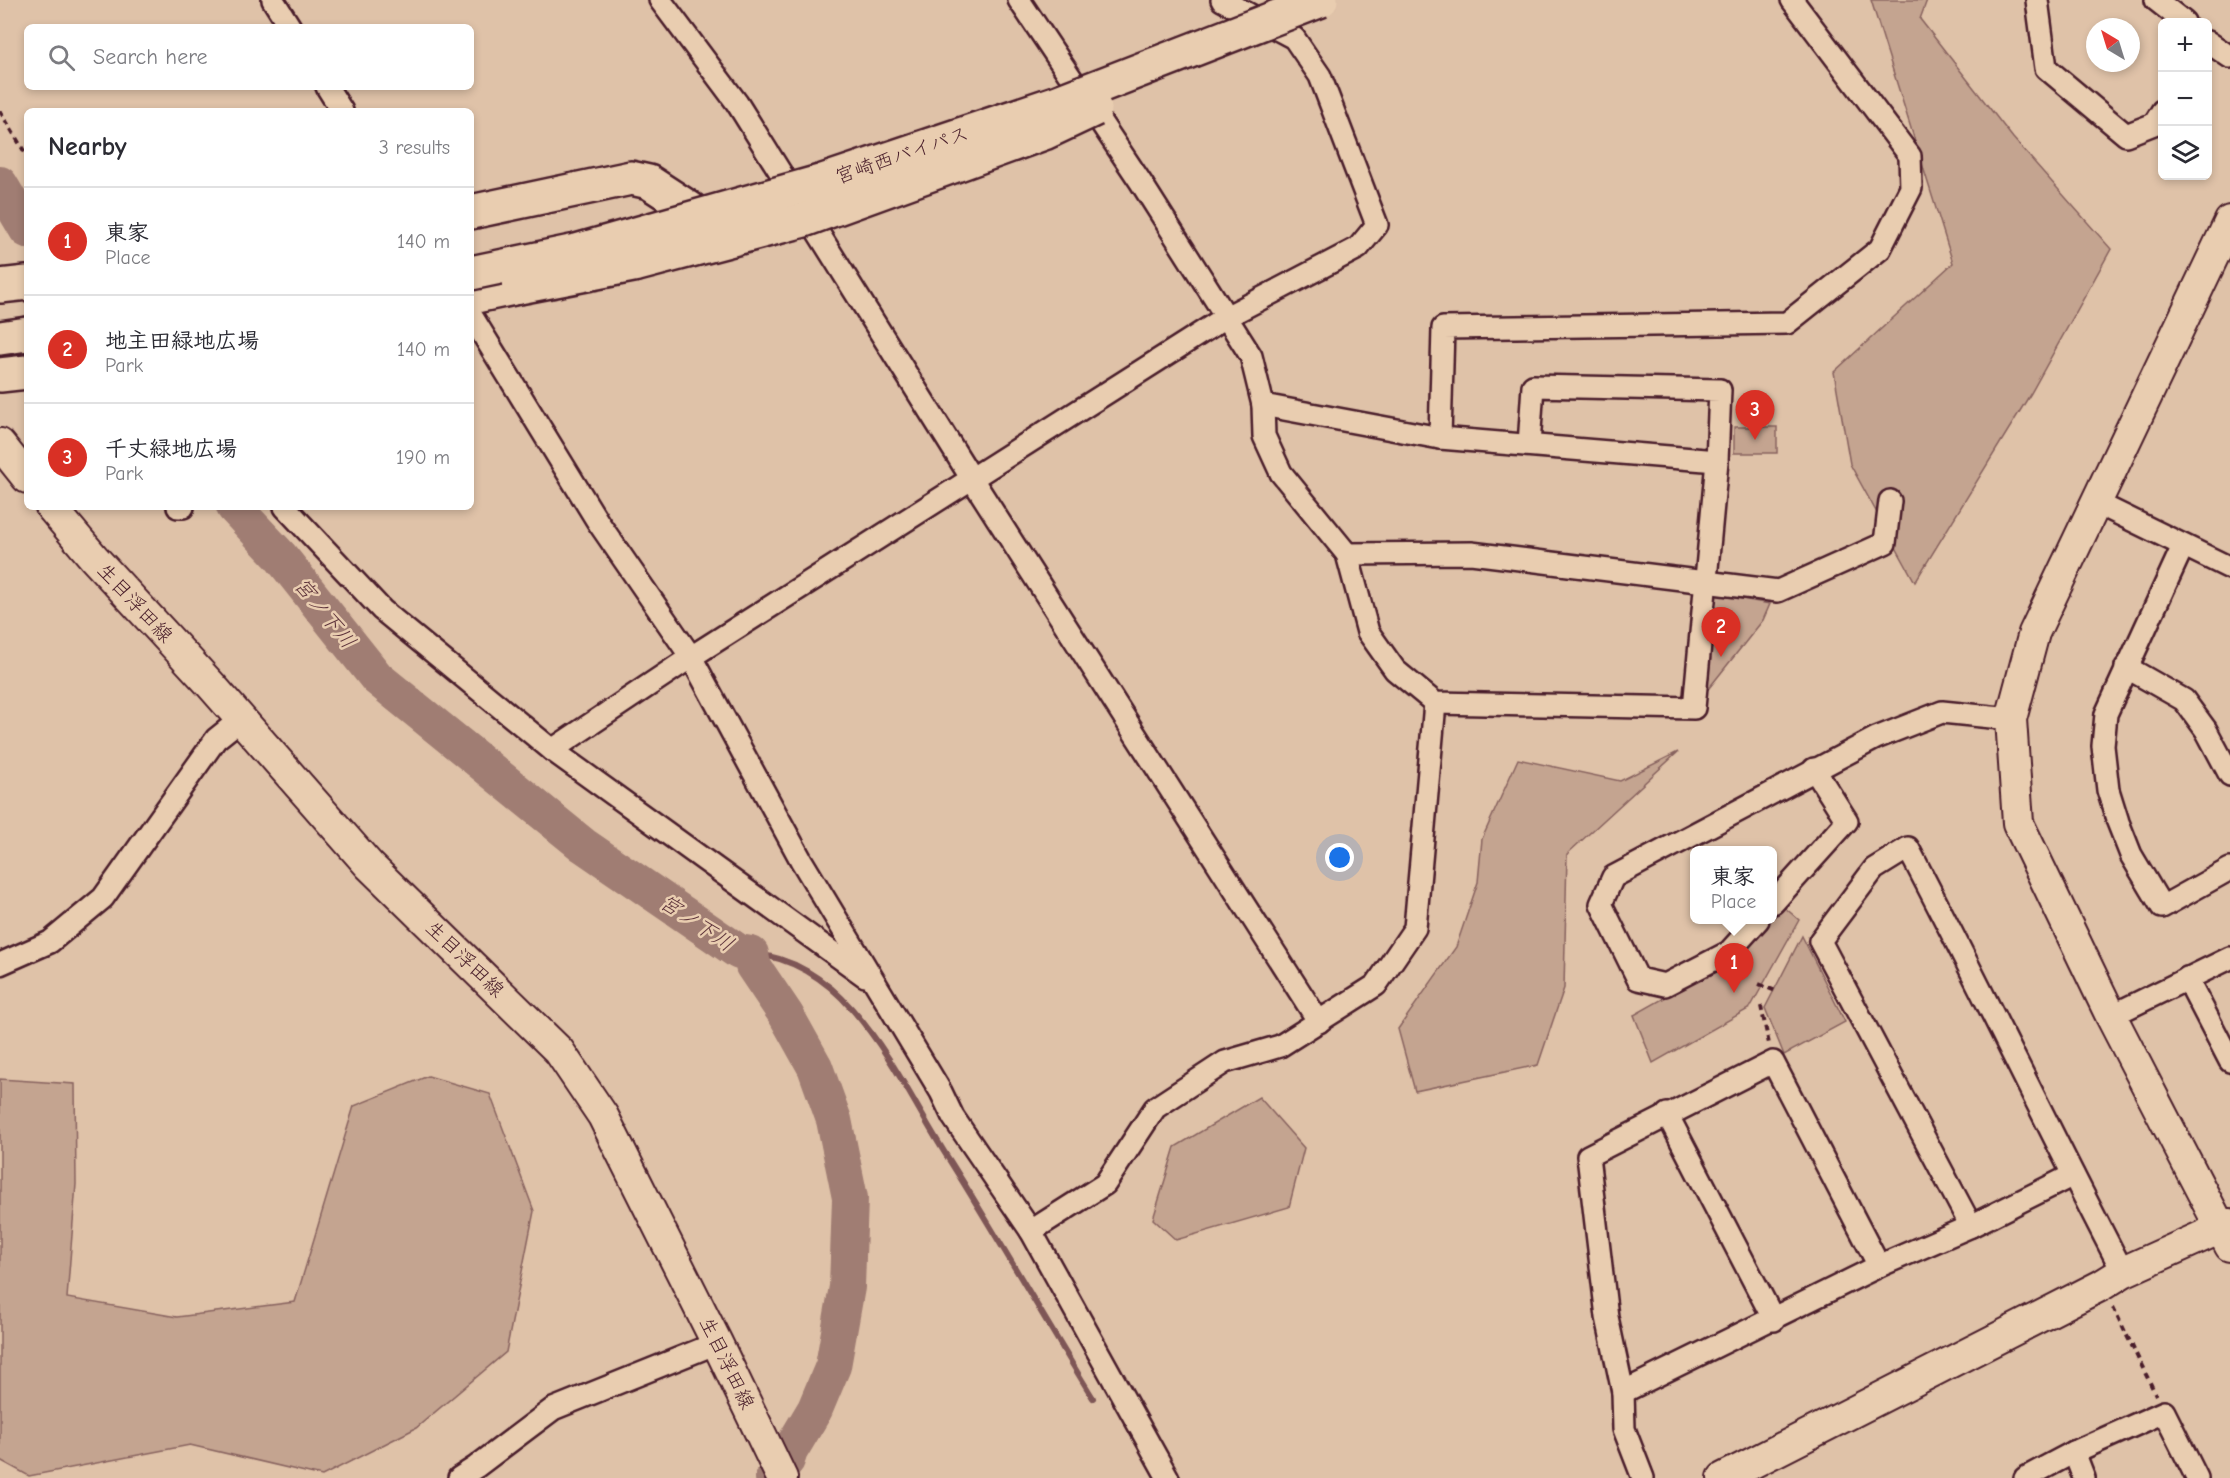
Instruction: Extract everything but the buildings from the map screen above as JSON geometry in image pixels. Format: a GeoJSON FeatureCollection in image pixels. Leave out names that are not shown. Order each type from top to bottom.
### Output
{"type":"FeatureCollection","features":[{"type":"Feature","properties":{"kind":"highway","name":"宮崎西バイパス"},"geometry":{"type":"LineString","coordinates":[[474,258],[692,210],[949,130],[1208,34],[1284,9],[1321,0]]}},
{"type":"Feature","properties":{"kind":"highway","name":"宮崎西バイパス"},"geometry":{"type":"LineString","coordinates":[[474,272],[576,251],[823,181],[1058,102],[1284,9]]}},
{"type":"Feature","properties":{"kind":"highway"},"geometry":{"type":"LineString","coordinates":[[474,296],[638,264],[804,220],[1044,133],[1206,56],[1284,9]]}},
{"type":"Feature","properties":{"kind":"highway"},"geometry":{"type":"LineString","coordinates":[[474,211],[631,178],[650,182],[692,210]]}},
{"type":"Feature","properties":{"kind":"highway"},"geometry":{"type":"LineString","coordinates":[[0,286],[24,283]]}},
{"type":"Feature","properties":{"kind":"highway"},"geometry":{"type":"LineString","coordinates":[[0,338],[24,334]]}},
{"type":"Feature","properties":{"kind":"highway"},"geometry":{"type":"LineString","coordinates":[[0,352],[24,349]]}},
{"type":"Feature","properties":{"kind":"highway"},"geometry":{"type":"LineString","coordinates":[[0,375],[24,372]]}},
{"type":"Feature","properties":{"kind":"street"},"geometry":{"type":"LineString","coordinates":[[273,0],[288,24]]}},
{"type":"Feature","properties":{"kind":"street"},"geometry":{"type":"LineString","coordinates":[[660,0],[737,103],[972,479],[1319,1022]]}},
{"type":"Feature","properties":{"kind":"street"},"geometry":{"type":"LineString","coordinates":[[1018,0],[1140,181],[1251,356],[1263,405],[1264,436],[1281,473],[1347,555],[1368,632],[1395,670],[1435,703],[1694,708],[1720,390],[1533,386],[1529,446]]}},
{"type":"Feature","properties":{"kind":"street"},"geometry":{"type":"LineString","coordinates":[[552,750],[691,657],[1226,317],[1358,248],[1377,225],[1320,76],[1294,38],[1222,0]]}},
{"type":"Feature","properties":{"kind":"street"},"geometry":{"type":"LineString","coordinates":[[1440,438],[1443,328],[1787,323],[1880,249],[1911,188],[1910,156],[1791,0]]}},
{"type":"Feature","properties":{"kind":"street"},"geometry":{"type":"LineString","coordinates":[[2037,0],[2046,68],[2126,135],[2154,124],[2158,118]]}},
{"type":"Feature","properties":{"kind":"street"},"geometry":{"type":"LineString","coordinates":[[2156,0],[2179,18]]}},
{"type":"Feature","properties":{"kind":"street"},"geometry":{"type":"LineString","coordinates":[[2212,46],[2230,57]]}},
{"type":"Feature","properties":{"kind":"street"},"geometry":{"type":"LineString","coordinates":[[329,90],[340,108]]}},
{"type":"Feature","properties":{"kind":"street"},"geometry":{"type":"LineString","coordinates":[[1723,1478],[2112,1279],[2227,1233],[2111,1016],[2018,823],[2011,719],[2034,633],[2230,221]]}},
{"type":"Feature","properties":{"kind":"street"},"geometry":{"type":"LineString","coordinates":[[474,320],[598,522],[691,657],[801,860],[941,1092],[953,1117],[1031,1232],[1168,1478]]}},
{"type":"Feature","properties":{"kind":"street"},"geometry":{"type":"LineString","coordinates":[[1263,405],[1440,438],[1716,461]]}},
{"type":"Feature","properties":{"kind":"street"},"geometry":{"type":"LineString","coordinates":[[0,444],[24,474]]}},
{"type":"Feature","properties":{"kind":"street"},"geometry":{"type":"LineString","coordinates":[[1347,555],[1471,553],[1778,591],[1885,543],[1890,501]]}},
{"type":"Feature","properties":{"kind":"street"},"geometry":{"type":"LineString","coordinates":[[2097,503],[2183,546],[2230,566]]}},
{"type":"Feature","properties":{"kind":"street","name":"生目浮田線"},"geometry":{"type":"LineString","coordinates":[[54,510],[369,865],[559,1051],[603,1116],[782,1478]]}},
{"type":"Feature","properties":{"kind":"street"},"geometry":{"type":"LineString","coordinates":[[288,510],[382,610],[552,750],[876,983]]}},
{"type":"Feature","properties":{"kind":"street"},"geometry":{"type":"LineString","coordinates":[[2183,546],[2106,714],[2103,746],[2108,790],[2131,855],[2162,907],[2230,869]]}},
{"type":"Feature","properties":{"kind":"street"},"geometry":{"type":"LineString","coordinates":[[2126,667],[2184,700],[2206,730],[2230,775]]}},
{"type":"Feature","properties":{"kind":"street"},"geometry":{"type":"LineString","coordinates":[[1031,1232],[1104,1184],[1155,1108],[1225,1062],[1280,1046],[1376,985],[1415,928],[1435,703]]}},
{"type":"Feature","properties":{"kind":"street"},"geometry":{"type":"LineString","coordinates":[[1754,924],[1729,952],[1665,985],[1638,979],[1601,904],[1613,877],[1875,738],[1942,712],[2011,719]]}},
{"type":"Feature","properties":{"kind":"street"},"geometry":{"type":"LineString","coordinates":[[0,964],[50,942],[103,898],[216,739],[241,719]]}},
{"type":"Feature","properties":{"kind":"street"},"geometry":{"type":"LineString","coordinates":[[1777,899],[1848,820],[1814,769]]}},
{"type":"Feature","properties":{"kind":"street"},"geometry":{"type":"LineString","coordinates":[[1971,1226],[1820,941],[1874,869],[1908,848],[1985,995],[2073,1175],[2112,1279]]}},
{"type":"Feature","properties":{"kind":"street"},"geometry":{"type":"LineString","coordinates":[[2111,1016],[2230,958]]}},
{"type":"Feature","properties":{"kind":"street"},"geometry":{"type":"LineString","coordinates":[[2187,978],[2230,1061]]}},
{"type":"Feature","properties":{"kind":"street"},"geometry":{"type":"LineString","coordinates":[[1643,1478],[1624,1429],[1623,1392],[1607,1317],[1588,1156],[1773,1062],[1879,1266]]}},
{"type":"Feature","properties":{"kind":"street"},"geometry":{"type":"LineString","coordinates":[[1667,1114],[1774,1320]]}},
{"type":"Feature","properties":{"kind":"street"},"geometry":{"type":"LineString","coordinates":[[1623,1392],[1774,1320],[1879,1266],[1971,1226],[2073,1175]]}},
{"type":"Feature","properties":{"kind":"street"},"geometry":{"type":"LineString","coordinates":[[459,1478],[553,1409],[717,1343]]}},
{"type":"Feature","properties":{"kind":"street"},"geometry":{"type":"LineString","coordinates":[[2025,1478],[2074,1452],[2164,1412],[2197,1478]]}},
{"type":"Feature","properties":{"kind":"street"},"geometry":{"type":"LineString","coordinates":[[2074,1452],[2084,1478]]}},
{"type":"Feature","properties":{"kind":"path"},"geometry":{"type":"LineString","coordinates":[[0,111],[24,151]]}},
{"type":"Feature","properties":{"kind":"path"},"geometry":{"type":"LineString","coordinates":[[1760,984],[1778,992]]}},
{"type":"Feature","properties":{"kind":"path"},"geometry":{"type":"LineString","coordinates":[[1761,1006],[1773,1062]]}},
{"type":"Feature","properties":{"kind":"path"},"geometry":{"type":"LineString","coordinates":[[2112,1279],[2164,1412]]}},
{"type":"Feature","properties":{"kind":"shaded area"},"geometry":{"type":"Polygon","coordinates":[[[1871,0],[1927,0],[1920,19],[2013,138],[2111,249],[2031,393],[1915,582],[1850,464],[1834,372],[1953,263],[1871,0]]]}},
{"type":"Feature","properties":{"kind":"shaded area"},"geometry":{"type":"Polygon","coordinates":[[[1734,427],[1777,427],[1777,453],[1734,453],[1734,427]]]}},
{"type":"Feature","properties":{"kind":"shaded area"},"geometry":{"type":"Polygon","coordinates":[[[1714,594],[1770,604],[1763,620],[1705,693],[1714,594]]]}},
{"type":"Feature","properties":{"kind":"shaded area"},"geometry":{"type":"Polygon","coordinates":[[[1678,752],[1567,854],[1564,988],[1538,1065],[1415,1091],[1398,1029],[1456,947],[1478,882],[1482,839],[1518,759],[1620,781],[1678,752]]]}},
{"type":"Feature","properties":{"kind":"shaded area"},"geometry":{"type":"Polygon","coordinates":[[[1784,907],[1799,920],[1750,1008],[1653,1063],[1634,1015],[1734,959],[1768,924],[1777,924],[1777,914],[1784,907]]]}},
{"type":"Feature","properties":{"kind":"shaded area"},"geometry":{"type":"Polygon","coordinates":[[[1802,936],[1845,1022],[1784,1055],[1765,1008],[1802,936]]]}},
{"type":"Feature","properties":{"kind":"shaded area"},"geometry":{"type":"Polygon","coordinates":[[[428,1076],[490,1094],[534,1211],[506,1352],[416,1428],[322,1476],[190,1445],[29,1476],[0,1460],[0,1079],[75,1084],[76,1184],[67,1298],[177,1317],[295,1302],[354,1106],[428,1076]]]}},
{"type":"Feature","properties":{"kind":"shaded area"},"geometry":{"type":"Polygon","coordinates":[[[1259,1097],[1304,1148],[1289,1207],[1176,1240],[1153,1219],[1175,1147],[1259,1097]]]}},
{"type":"Feature","properties":{"kind":"waterway","name":"宮ノ下川"},"geometry":{"type":"LineString","coordinates":[[0,184],[24,225]]}},
{"type":"Feature","properties":{"kind":"waterway","name":"宮ノ下川"},"geometry":{"type":"LineString","coordinates":[[237,510],[280,556],[377,678],[583,845],[739,952],[751,954],[753,966],[786,1015],[815,1067],[834,1120],[850,1198],[847,1287],[833,1366],[815,1409],[787,1460],[773,1478]]}},
{"type":"Feature","properties":{"kind":"waterway"},"geometry":{"type":"LineString","coordinates":[[751,954],[780,959],[807,971],[842,998],[867,1027],[892,1064],[1093,1398]]}},
{"type":"Feature","properties":{"kind":"place","name":"千丈緑地広場"},"geometry":{"type":"Point","coordinates":[1755,440]}},
{"type":"Feature","properties":{"kind":"place","name":"地主田緑地広場"},"geometry":{"type":"Point","coordinates":[1721,657]}},
{"type":"Feature","properties":{"kind":"place","name":"東家"},"geometry":{"type":"Point","coordinates":[1734,993]}}]}
